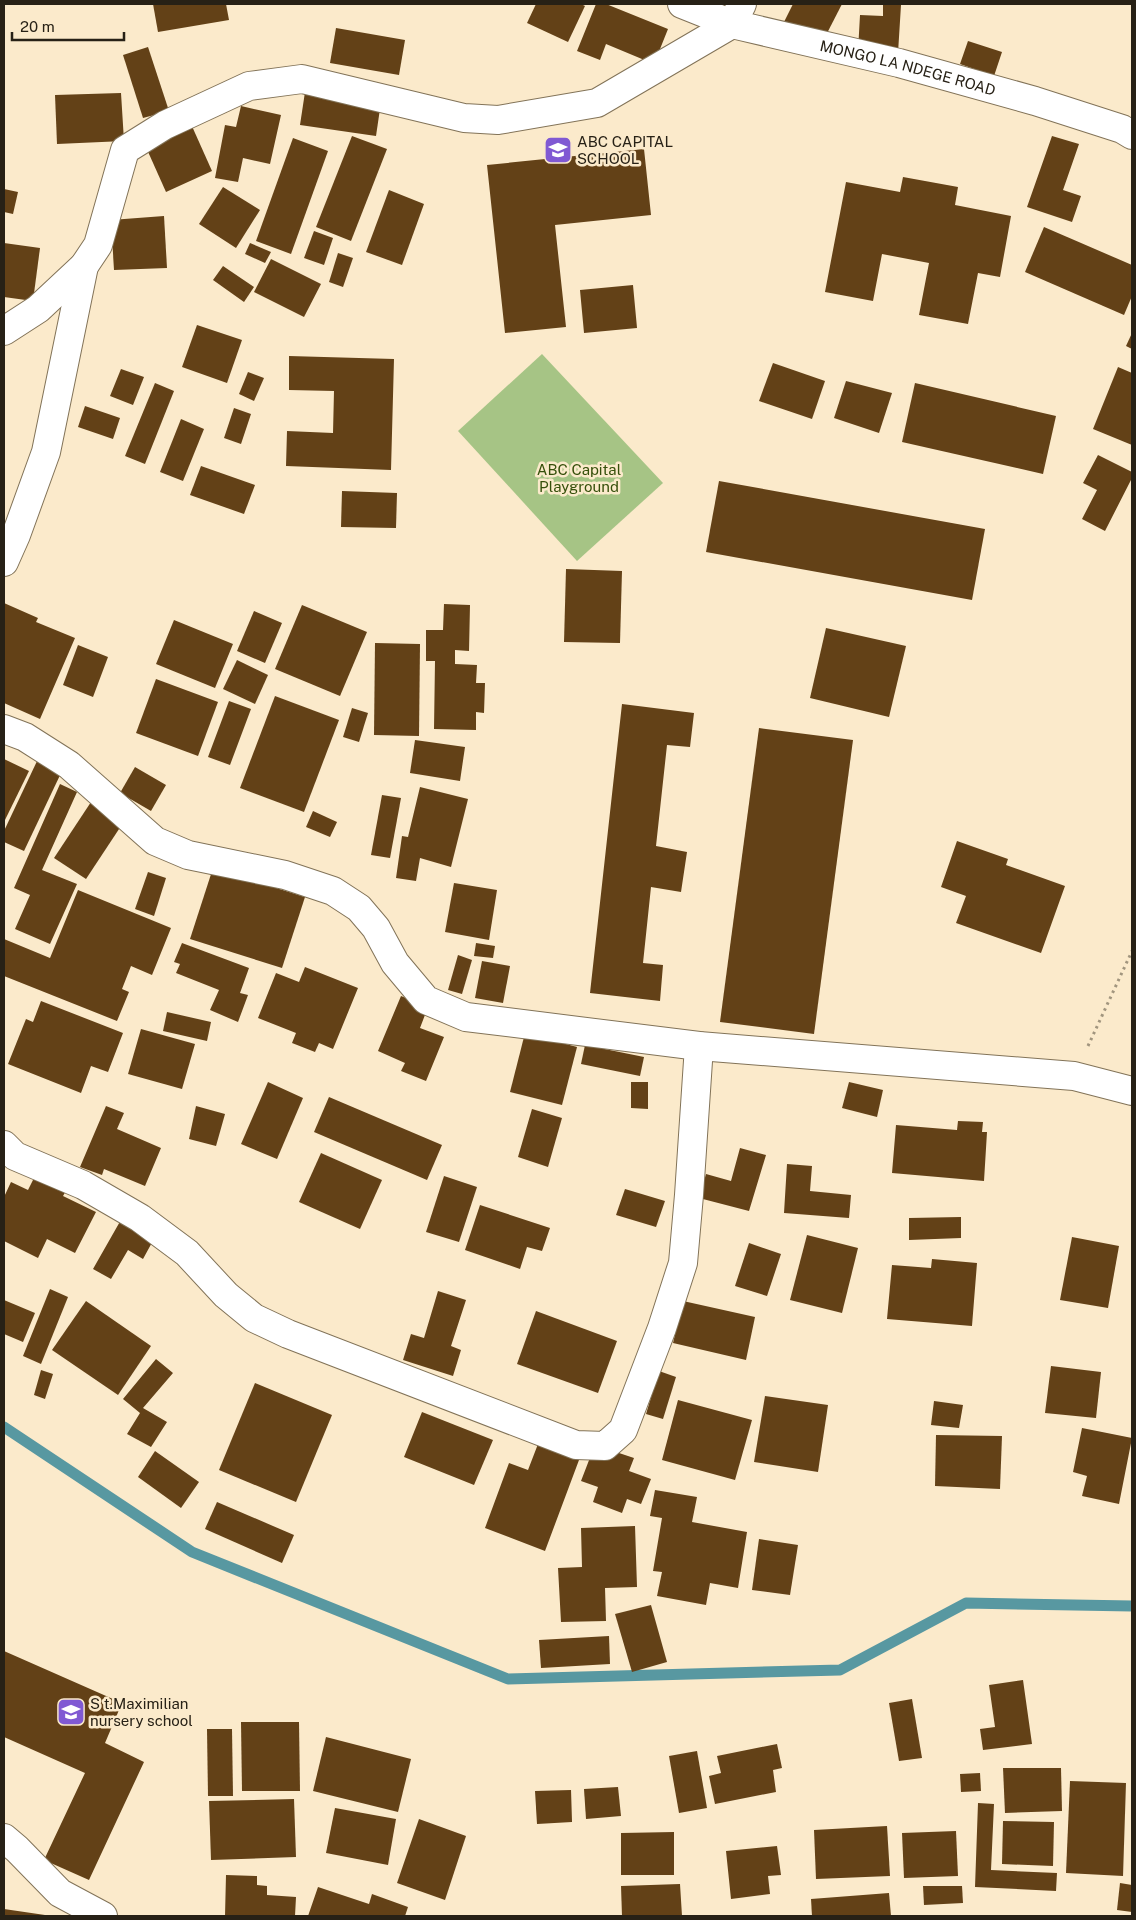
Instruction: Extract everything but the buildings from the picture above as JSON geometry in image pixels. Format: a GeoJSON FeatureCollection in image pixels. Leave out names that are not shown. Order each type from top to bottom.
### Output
{"type":"FeatureCollection","features":[{"type":"Feature","properties":{"kind":"street","name":"MONGO LA NDEGE ROAD"},"geometry":{"type":"LineString","coordinates":[[682,4],[737,14],[899,63],[1035,101],[1122,129],[1132,135]]}},
{"type":"Feature","properties":{"kind":"street"},"geometry":{"type":"LineString","coordinates":[[4,331],[38,309],[84,266],[98,245],[125,150],[165,125],[249,86],[302,79],[464,118],[498,120],[597,103],[737,14]]}},
{"type":"Feature","properties":{"kind":"street"},"geometry":{"type":"LineString","coordinates":[[4,562],[46,452],[84,266]]}},
{"type":"Feature","properties":{"kind":"street"},"geometry":{"type":"LineString","coordinates":[[4,729],[25,737],[69,765],[155,842],[188,855],[285,875],[333,891],[359,908],[376,928],[395,963],[426,1000],[466,1017],[699,1046],[1074,1076],[1132,1091]]}},
{"type":"Feature","properties":{"kind":"street"},"geometry":{"type":"LineString","coordinates":[[4,1145],[15,1156],[84,1185],[140,1218],[187,1253],[226,1295],[254,1318],[288,1334],[576,1445],[605,1446],[623,1430],[662,1328],[683,1263],[699,1046]]}},
{"type":"Feature","properties":{"kind":"street"},"geometry":{"type":"LineString","coordinates":[[4,1838],[60,1893],[102,1916]]}},
{"type":"Feature","properties":{"kind":"path"},"geometry":{"type":"LineString","coordinates":[[1074,1076],[1132,951]]}},
{"type":"Feature","properties":{"kind":"green space","name":"ABC Capital Playground"},"geometry":{"type":"Polygon","coordinates":[[[542,354],[663,483],[577,561],[458,431],[542,354]]]}},
{"type":"Feature","properties":{"kind":"waterway"},"geometry":{"type":"LineString","coordinates":[[4,1427],[192,1552],[508,1679],[840,1670],[966,1603],[1132,1606]]}},
{"type":"Feature","properties":{"kind":"place","name":"ABC CAPITAL SCHOOL"},"geometry":{"type":"Point","coordinates":[558,150]}},
{"type":"Feature","properties":{"kind":"place","name":"S t.Maximilian nursery school"},"geometry":{"type":"Point","coordinates":[71,1712]}}]}
